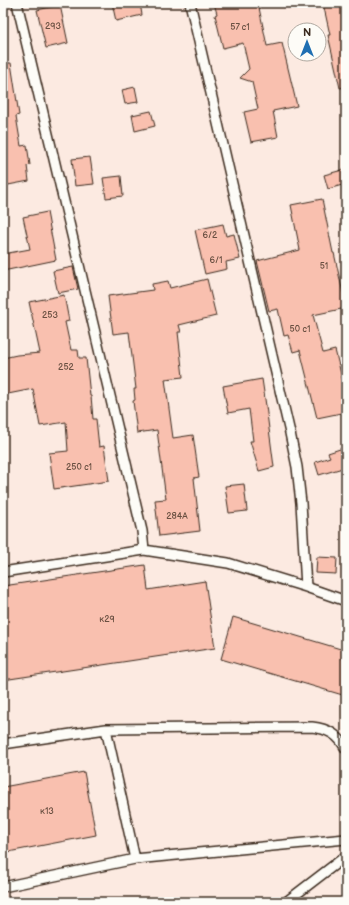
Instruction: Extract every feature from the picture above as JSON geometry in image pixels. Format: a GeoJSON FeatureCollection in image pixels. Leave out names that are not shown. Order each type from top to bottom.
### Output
{"type":"FeatureCollection","features":[{"type":"Feature","properties":{"kind":"lane"},"geometry":{"type":"LineString","coordinates":[[17,3],[140,524],[144,550]]}},
{"type":"Feature","properties":{"kind":"lane"},"geometry":{"type":"LineString","coordinates":[[190,3],[296,461],[301,504],[306,587]]}},
{"type":"Feature","properties":{"kind":"lane"},"geometry":{"type":"LineString","coordinates":[[3,572],[144,550],[228,563],[346,601]]}},
{"type":"Feature","properties":{"kind":"lane"},"geometry":{"type":"LineString","coordinates":[[3,744],[106,729],[312,727],[323,729],[334,734],[342,742],[346,749]]}},
{"type":"Feature","properties":{"kind":"lane"},"geometry":{"type":"LineString","coordinates":[[106,729],[135,859]]}},
{"type":"Feature","properties":{"kind":"lane"},"geometry":{"type":"LineString","coordinates":[[3,887],[135,859],[346,839]]}},
{"type":"Feature","properties":{"kind":"lane"},"geometry":{"type":"LineString","coordinates":[[286,902],[346,856]]}},
{"type":"Feature","properties":{"kind":"building"},"geometry":{"type":"Polygon","coordinates":[[[112,3],[140,3],[142,15],[116,21],[112,3]]]}},
{"type":"Feature","properties":{"kind":"building"},"geometry":{"type":"Polygon","coordinates":[[[214,3],[258,3],[267,46],[282,43],[297,106],[273,111],[278,137],[251,142],[244,112],[258,109],[252,82],[240,78],[249,69],[243,43],[223,48],[215,15],[217,14],[214,3]]]}},
{"type":"Feature","properties":{"kind":"building"},"geometry":{"type":"Polygon","coordinates":[[[323,3],[346,3],[346,87],[340,88],[328,35],[330,35],[323,3]]]}},
{"type":"Feature","properties":{"kind":"building"},"geometry":{"type":"Polygon","coordinates":[[[60,5],[68,43],[46,48],[37,10],[60,5]]]}},
{"type":"Feature","properties":{"kind":"building"},"geometry":{"type":"Polygon","coordinates":[[[3,63],[11,63],[19,115],[16,116],[21,146],[27,145],[30,165],[27,166],[29,181],[3,186],[3,63]]]}},
{"type":"Feature","properties":{"kind":"building"},"geometry":{"type":"Polygon","coordinates":[[[135,87],[138,102],[125,104],[122,90],[135,87]]]}},
{"type":"Feature","properties":{"kind":"building"},"geometry":{"type":"Polygon","coordinates":[[[151,111],[155,126],[135,131],[132,115],[151,111]]]}},
{"type":"Feature","properties":{"kind":"building"},"geometry":{"type":"Polygon","coordinates":[[[90,157],[94,184],[75,186],[72,159],[90,157]]]}},
{"type":"Feature","properties":{"kind":"building"},"geometry":{"type":"Polygon","coordinates":[[[346,169],[346,184],[328,189],[324,175],[346,169]]]}},
{"type":"Feature","properties":{"kind":"building"},"geometry":{"type":"Polygon","coordinates":[[[121,176],[123,196],[106,198],[103,178],[121,176]]]}},
{"type":"Feature","properties":{"kind":"building"},"geometry":{"type":"Polygon","coordinates":[[[322,199],[343,293],[346,292],[346,308],[313,315],[323,353],[335,350],[346,394],[346,412],[317,418],[300,350],[293,352],[288,335],[284,336],[278,309],[269,311],[257,261],[300,250],[291,205],[322,199]]]}},
{"type":"Feature","properties":{"kind":"building"},"geometry":{"type":"Polygon","coordinates":[[[47,212],[56,260],[3,271],[3,254],[30,249],[23,217],[47,212]]]}},
{"type":"Feature","properties":{"kind":"building"},"geometry":{"type":"Polygon","coordinates":[[[223,224],[226,236],[234,234],[240,259],[226,262],[227,269],[205,274],[195,230],[223,224]]]}},
{"type":"Feature","properties":{"kind":"building"},"geometry":{"type":"Polygon","coordinates":[[[73,267],[78,289],[58,293],[53,271],[73,267]]]}},
{"type":"Feature","properties":{"kind":"building"},"geometry":{"type":"Polygon","coordinates":[[[207,279],[216,316],[179,325],[181,332],[178,332],[183,377],[165,379],[173,438],[193,435],[199,477],[194,478],[200,531],[159,536],[155,500],[166,499],[157,430],[137,433],[133,401],[135,400],[134,389],[136,389],[129,332],[113,334],[108,296],[153,290],[152,284],[168,281],[170,288],[207,279]]]}},
{"type":"Feature","properties":{"kind":"building"},"geometry":{"type":"Polygon","coordinates":[[[64,295],[69,321],[65,322],[71,350],[78,350],[79,358],[86,358],[93,419],[96,419],[99,447],[104,446],[109,481],[54,489],[49,453],[68,451],[66,422],[40,426],[33,389],[3,395],[3,358],[40,353],[29,302],[64,295]]]}},
{"type":"Feature","properties":{"kind":"building"},"geometry":{"type":"Polygon","coordinates":[[[262,379],[274,467],[259,471],[250,441],[253,441],[249,409],[228,413],[223,386],[262,379]]]}},
{"type":"Feature","properties":{"kind":"building"},"geometry":{"type":"Polygon","coordinates":[[[346,447],[346,467],[319,475],[315,462],[330,457],[328,453],[346,447]]]}},
{"type":"Feature","properties":{"kind":"building"},"geometry":{"type":"Polygon","coordinates":[[[244,484],[247,511],[229,513],[225,486],[244,484]]]}},
{"type":"Feature","properties":{"kind":"building"},"geometry":{"type":"Polygon","coordinates":[[[317,557],[337,558],[336,574],[316,573],[317,557]]]}},
{"type":"Feature","properties":{"kind":"building"},"geometry":{"type":"Polygon","coordinates":[[[145,565],[148,590],[205,581],[215,648],[3,680],[3,586],[145,565]]]}},
{"type":"Feature","properties":{"kind":"building"},"geometry":{"type":"Polygon","coordinates":[[[233,617],[344,650],[342,659],[346,660],[346,696],[221,659],[233,617]]]}},
{"type":"Feature","properties":{"kind":"building"},"geometry":{"type":"Polygon","coordinates":[[[84,772],[96,835],[3,853],[3,787],[84,772]]]}}]}
